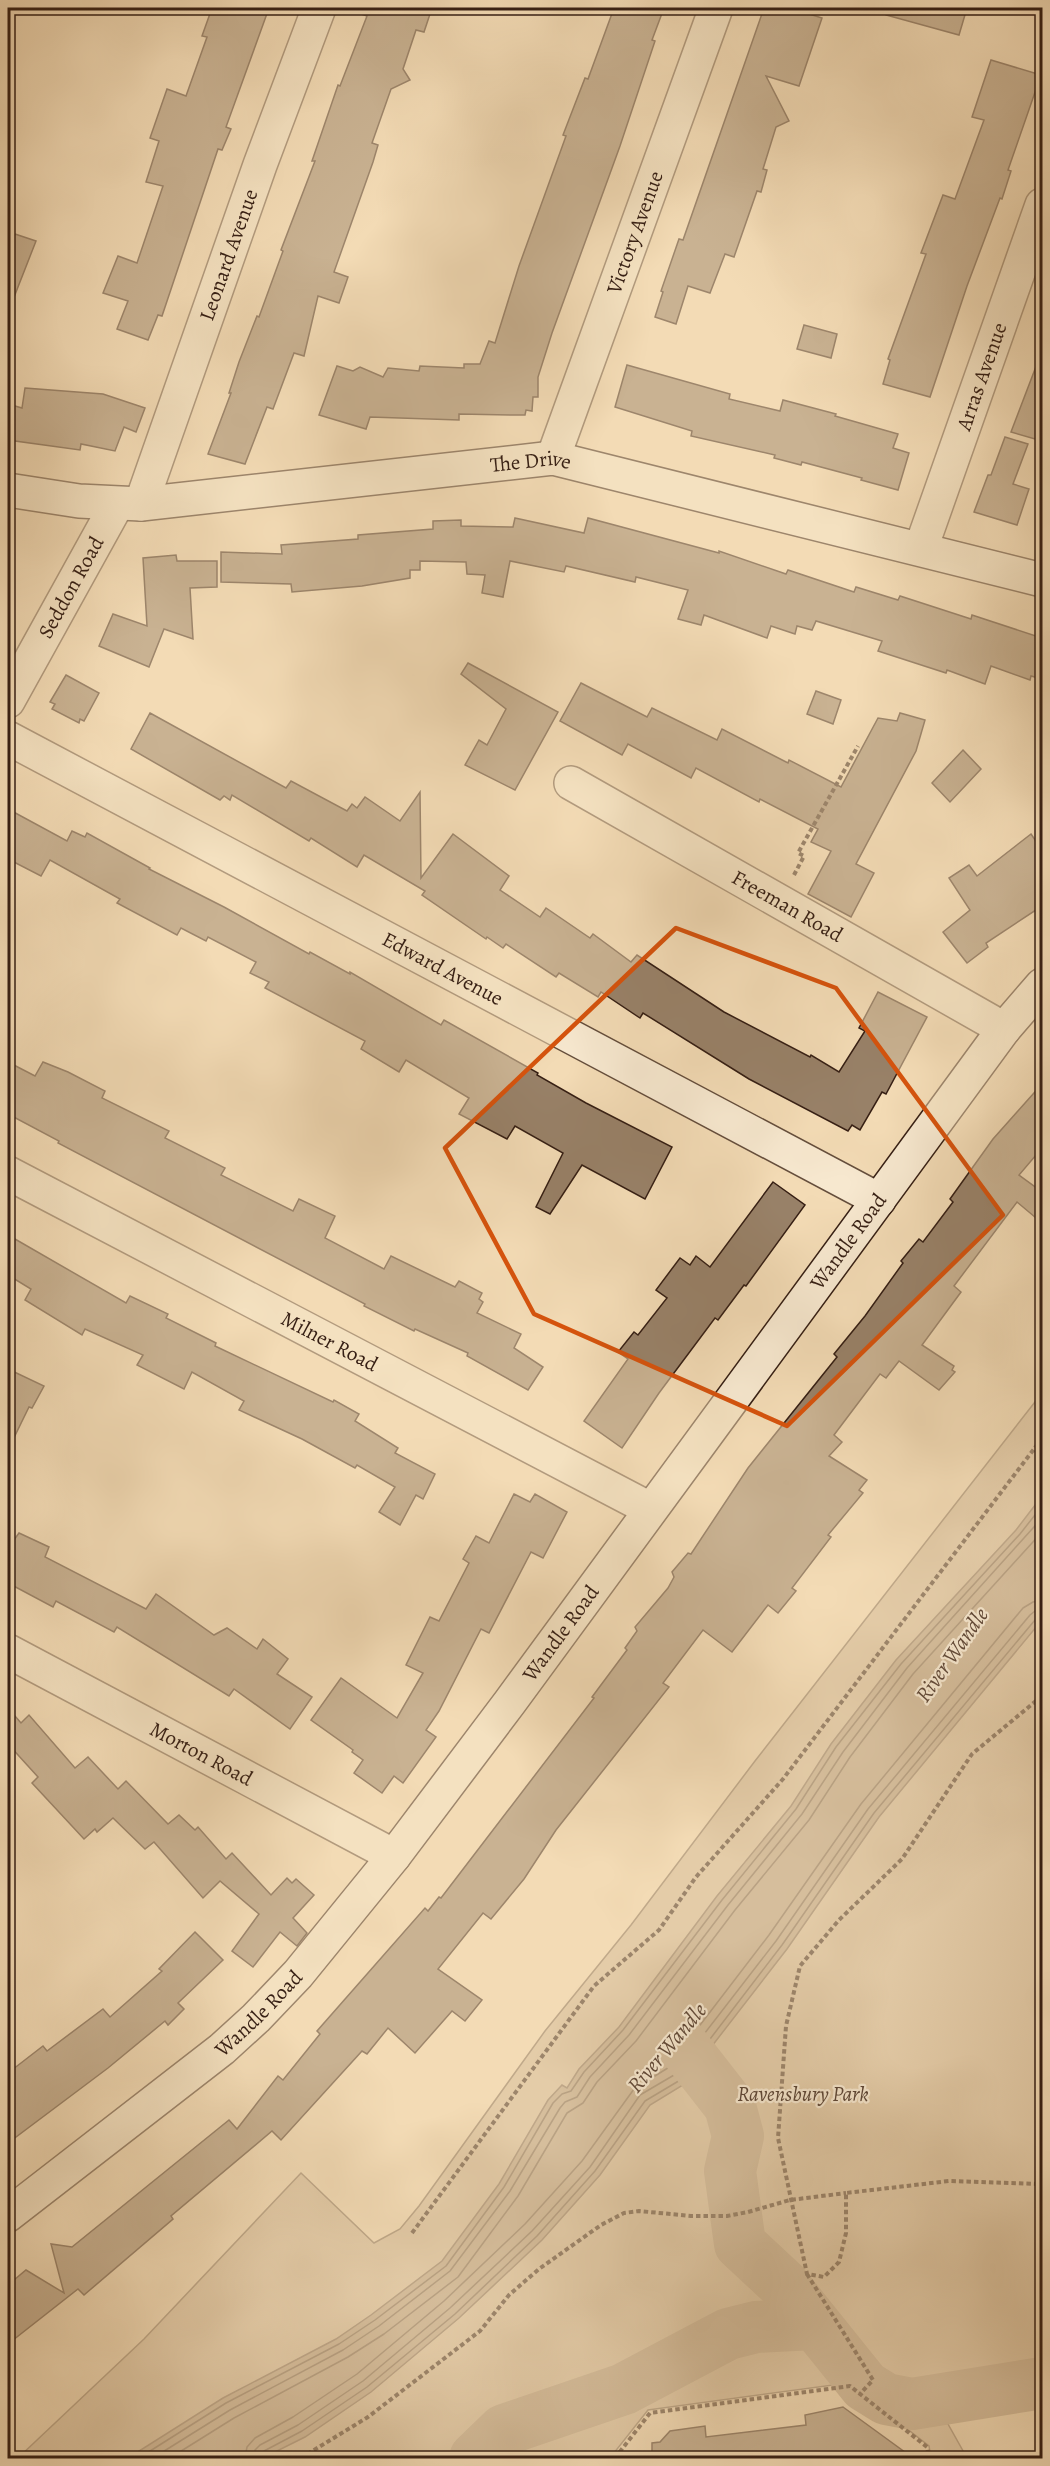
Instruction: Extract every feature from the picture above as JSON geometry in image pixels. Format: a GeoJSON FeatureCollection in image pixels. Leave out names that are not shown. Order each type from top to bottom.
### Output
{"type":"FeatureCollection","features":[{"type":"Feature","properties":{"kind":"street","name":"Leonard Avenue"},"geometry":{"type":"LineString","coordinates":[[129,504],[319,8]]}},
{"type":"Feature","properties":{"kind":"street","name":"Victory Avenue"},"geometry":{"type":"LineString","coordinates":[[553,458],[716,8]]}},
{"type":"Feature","properties":{"kind":"street","name":"Arras Avenue"},"geometry":{"type":"LineString","coordinates":[[921,548],[1042,205]]}},
{"type":"Feature","properties":{"kind":"street","name":"The Drive"},"geometry":{"type":"LineString","coordinates":[[8,490],[129,504],[553,458],[1042,580]]}},
{"type":"Feature","properties":{"kind":"street","name":"Seddon Road"},"geometry":{"type":"LineString","coordinates":[[8,700],[129,504]]}},
{"type":"Feature","properties":{"kind":"street","name":"Edward Avenue"},"geometry":{"type":"LineString","coordinates":[[8,738],[879,1200]]}},
{"type":"Feature","properties":{"kind":"street","name":"Freeman Road"},"geometry":{"type":"LineString","coordinates":[[571,783],[1004,1029]]}},
{"type":"Feature","properties":{"kind":"street","name":"Wandle Road"},"geometry":{"type":"LineString","coordinates":[[8,2215],[222,2049],[256,2018],[298,1974],[394,1856],[517,1693],[1004,1029],[1042,985]]}},
{"type":"Feature","properties":{"kind":"street","name":"Milner Road"},"geometry":{"type":"LineString","coordinates":[[8,1173],[650,1509]]}},
{"type":"Feature","properties":{"kind":"street","name":"Morton Road"},"geometry":{"type":"LineString","coordinates":[[8,1651],[394,1856]]}},
{"type":"Feature","properties":{"kind":"path"},"geometry":{"type":"LineString","coordinates":[[779,902],[804,856],[798,854],[858,746]]}},
{"type":"Feature","properties":{"kind":"path"},"geometry":{"type":"LineString","coordinates":[[411,2233],[594,1986],[659,1930],[696,1876],[783,1779],[1042,1438]]}},
{"type":"Feature","properties":{"kind":"path"},"geometry":{"type":"LineString","coordinates":[[1034,1449],[1042,1456]]}},
{"type":"Feature","properties":{"kind":"path"},"geometry":{"type":"LineString","coordinates":[[860,2394],[873,2380],[807,2274],[778,2138],[786,2026],[800,1966],[839,1920],[902,1859],[972,1754],[1042,1696]]}},
{"type":"Feature","properties":{"kind":"path"},"geometry":{"type":"LineString","coordinates":[[301,2458],[368,2417],[480,2331],[509,2295],[531,2275],[601,2225],[624,2212],[727,2216],[790,2200],[949,2181],[1042,2184]]}},
{"type":"Feature","properties":{"kind":"path"},"geometry":{"type":"LineString","coordinates":[[807,2274],[824,2277],[839,2262],[846,2233],[846,2193]]}},
{"type":"Feature","properties":{"kind":"path"},"geometry":{"type":"LineString","coordinates":[[615,2458],[650,2413],[850,2386],[927,2447],[929,2458]]}},
{"type":"Feature","properties":{"kind":"highlighted area"},"geometry":{"type":"Polygon","coordinates":[[[676,928],[836,988],[1003,1215],[787,1426],[534,1314],[445,1148],[676,928]]]}},
{"type":"Feature","properties":{"kind":"green space","name":"Ravensbury Park"},"geometry":{"type":"Polygon","coordinates":[[[1042,1393],[1042,2390],[913,2412],[944,2417],[967,2458],[931,2458],[929,2446],[848,2383],[648,2410],[610,2458],[18,2458],[144,2339],[301,2173],[374,2243],[400,2229],[545,2031],[631,1925],[755,1761],[1042,1393]]]}},
{"type":"Feature","properties":{"kind":"water","name":"River Wandle"},"geometry":{"type":"Polygon","coordinates":[[[1042,1496],[1042,1620],[879,1817],[787,1949],[712,2046],[696,2077],[650,2105],[600,2175],[542,2240],[459,2318],[371,2392],[305,2437],[263,2458],[128,2458],[223,2398],[336,2339],[442,2261],[499,2184],[548,2100],[562,2085],[567,2088],[579,2069],[619,2027],[717,1896],[791,1806],[831,1744],[896,1660],[1016,1530],[1042,1496]]]}},
{"type":"Feature","properties":{"kind":"building"},"geometry":{"type":"Polygon","coordinates":[[[212,8],[269,8],[226,127],[231,129],[222,150],[218,149],[162,316],[158,315],[148,340],[117,329],[128,301],[103,293],[118,256],[137,263],[163,186],[146,182],[159,141],[150,138],[167,89],[186,96],[207,37],[202,36],[212,8]]]}},
{"type":"Feature","properties":{"kind":"building"},"geometry":{"type":"Polygon","coordinates":[[[362,8],[432,8],[424,32],[416,30],[403,69],[410,80],[391,89],[372,143],[378,145],[373,162],[334,272],[348,277],[339,303],[318,296],[304,356],[294,353],[273,409],[267,407],[245,464],[208,454],[231,393],[229,393],[239,362],[257,316],[259,317],[283,251],[281,250],[315,161],[312,161],[338,85],[340,86],[367,16],[361,14],[362,8]]]}},
{"type":"Feature","properties":{"kind":"building"},"geometry":{"type":"Polygon","coordinates":[[[614,8],[664,8],[620,146],[552,333],[538,377],[538,397],[533,397],[532,411],[526,410],[525,415],[459,414],[459,420],[370,417],[366,429],[319,415],[337,366],[353,371],[360,367],[383,377],[388,368],[419,371],[420,366],[464,368],[464,364],[480,364],[489,341],[495,343],[519,266],[566,136],[563,135],[585,78],[588,79],[614,8]]]}},
{"type":"Feature","properties":{"kind":"building"},"geometry":{"type":"Polygon","coordinates":[[[764,8],[790,8],[822,18],[799,86],[766,76],[789,121],[776,127],[763,169],[767,170],[761,192],[757,191],[734,257],[725,254],[710,293],[688,286],[676,324],[655,317],[663,292],[661,291],[679,239],[683,240],[764,8]]]}},
{"type":"Feature","properties":{"kind":"building"},"geometry":{"type":"Polygon","coordinates":[[[887,8],[967,8],[959,35],[886,15],[887,8]]]}},
{"type":"Feature","properties":{"kind":"building"},"geometry":{"type":"Polygon","coordinates":[[[991,60],[1041,75],[1008,170],[1011,171],[1002,199],[1000,198],[967,286],[930,397],[883,384],[890,360],[888,359],[926,254],[921,253],[943,195],[955,199],[984,120],[972,117],[991,60]]]}},
{"type":"Feature","properties":{"kind":"building"},"geometry":{"type":"Polygon","coordinates":[[[15,234],[36,241],[9,310],[8,253],[15,234]]]}},
{"type":"Feature","properties":{"kind":"building"},"geometry":{"type":"Polygon","coordinates":[[[804,325],[837,334],[831,358],[797,349],[804,325]]]}},
{"type":"Feature","properties":{"kind":"building"},"geometry":{"type":"Polygon","coordinates":[[[1040,356],[1042,356],[1042,441],[1011,432],[1040,356]]]}},
{"type":"Feature","properties":{"kind":"building"},"geometry":{"type":"Polygon","coordinates":[[[627,365],[730,394],[729,399],[780,411],[783,400],[898,434],[893,448],[909,453],[898,490],[802,462],[801,465],[774,458],[775,455],[691,436],[692,431],[615,407],[627,365]]]}},
{"type":"Feature","properties":{"kind":"building"},"geometry":{"type":"Polygon","coordinates":[[[25,388],[103,394],[145,408],[136,432],[124,427],[115,451],[81,444],[80,450],[8,440],[8,404],[22,408],[25,388]]]}},
{"type":"Feature","properties":{"kind":"building"},"geometry":{"type":"Polygon","coordinates":[[[1005,437],[1028,444],[1013,484],[1029,489],[1017,525],[974,512],[1005,437]]]}},
{"type":"Feature","properties":{"kind":"building"},"geometry":{"type":"Polygon","coordinates":[[[515,518],[584,533],[588,518],[719,553],[719,551],[786,574],[788,570],[854,592],[856,587],[898,600],[900,596],[971,619],[972,615],[1042,638],[1042,679],[1031,676],[1030,680],[991,666],[985,684],[947,670],[946,673],[878,651],[882,641],[816,621],[812,630],[797,626],[795,634],[771,626],[767,638],[704,615],[701,625],[678,619],[688,590],[636,577],[635,582],[566,566],[564,572],[510,561],[503,597],[482,593],[485,575],[467,574],[466,562],[420,561],[420,570],[410,570],[410,578],[362,586],[292,592],[291,584],[221,582],[221,552],[282,554],[281,545],[358,539],[358,535],[433,529],[433,521],[461,520],[461,526],[513,527],[515,518]]]}},
{"type":"Feature","properties":{"kind":"building"},"geometry":{"type":"Polygon","coordinates":[[[176,555],[177,561],[217,561],[217,587],[190,588],[193,639],[164,629],[149,667],[99,646],[113,614],[147,626],[143,558],[176,555]]]}},
{"type":"Feature","properties":{"kind":"building"},"geometry":{"type":"Polygon","coordinates":[[[468,663],[558,712],[515,790],[465,765],[479,740],[487,745],[506,709],[461,674],[468,663]]]}},
{"type":"Feature","properties":{"kind":"building"},"geometry":{"type":"Polygon","coordinates":[[[66,675],[99,693],[84,721],[80,719],[79,723],[52,709],[55,704],[50,702],[66,675]]]}},
{"type":"Feature","properties":{"kind":"building"},"geometry":{"type":"Polygon","coordinates":[[[581,683],[647,717],[652,708],[717,740],[722,729],[841,787],[878,718],[897,721],[900,713],[925,720],[916,751],[856,864],[874,873],[851,917],[808,894],[831,851],[811,842],[818,829],[760,799],[759,802],[696,768],[691,778],[628,744],[622,755],[560,721],[581,683]]]}},
{"type":"Feature","properties":{"kind":"building"},"geometry":{"type":"Polygon","coordinates":[[[816,691],[841,700],[833,724],[807,714],[816,691]]]}},
{"type":"Feature","properties":{"kind":"building"},"geometry":{"type":"Polygon","coordinates":[[[150,713],[286,788],[291,781],[347,811],[352,804],[357,808],[365,797],[400,821],[420,792],[421,878],[453,834],[509,876],[500,890],[540,917],[546,908],[590,938],[593,934],[631,962],[637,955],[724,1012],[810,1057],[811,1055],[839,1072],[865,1031],[859,1028],[878,992],[927,1017],[886,1094],[882,1092],[860,1130],[852,1125],[848,1131],[749,1079],[643,1013],[640,1018],[601,992],[598,997],[559,973],[556,977],[506,944],[503,948],[487,937],[486,939],[422,895],[425,891],[364,855],[357,867],[311,838],[309,841],[232,795],[230,800],[224,796],[220,800],[131,749],[150,713]]]}},
{"type":"Feature","properties":{"kind":"building"},"geometry":{"type":"Polygon","coordinates":[[[963,750],[981,769],[950,802],[932,783],[963,750]]]}},
{"type":"Feature","properties":{"kind":"building"},"geometry":{"type":"Polygon","coordinates":[[[8,809],[67,841],[72,831],[85,837],[87,833],[149,869],[309,954],[310,952],[350,974],[350,972],[441,1025],[444,1020],[586,1103],[672,1147],[645,1199],[582,1165],[550,1214],[536,1207],[563,1153],[515,1126],[507,1139],[459,1114],[469,1098],[406,1060],[399,1072],[361,1049],[365,1041],[265,988],[269,982],[250,973],[256,962],[208,937],[206,941],[181,928],[177,935],[117,903],[120,899],[50,860],[41,876],[8,859],[8,809]]]}},
{"type":"Feature","properties":{"kind":"building"},"geometry":{"type":"Polygon","coordinates":[[[1031,834],[1042,850],[1042,906],[986,943],[988,947],[967,963],[943,932],[970,910],[949,878],[969,865],[977,876],[1031,834]]]}},
{"type":"Feature","properties":{"kind":"building"},"geometry":{"type":"Polygon","coordinates":[[[8,1062],[35,1076],[43,1062],[68,1072],[105,1091],[102,1098],[169,1131],[165,1138],[225,1168],[221,1175],[293,1211],[299,1199],[335,1216],[325,1238],[384,1269],[391,1256],[455,1287],[459,1281],[482,1293],[479,1299],[483,1302],[477,1313],[521,1334],[514,1348],[543,1367],[528,1390],[467,1356],[468,1353],[415,1329],[414,1331],[364,1306],[365,1304],[58,1143],[59,1141],[8,1114],[8,1062]]]}},
{"type":"Feature","properties":{"kind":"building"},"geometry":{"type":"Polygon","coordinates":[[[1042,1084],[1042,1148],[1019,1175],[1042,1192],[1042,1223],[1017,1202],[954,1286],[961,1292],[922,1345],[954,1366],[952,1370],[955,1372],[939,1390],[899,1361],[886,1378],[880,1374],[834,1435],[842,1442],[829,1456],[867,1480],[859,1490],[863,1493],[828,1535],[831,1537],[792,1588],[796,1591],[778,1613],[768,1605],[732,1652],[703,1630],[663,1683],[669,1687],[556,1830],[524,1879],[491,1919],[483,1913],[438,1969],[482,2000],[465,2021],[452,2011],[415,2053],[388,2028],[367,2054],[362,2051],[281,2140],[272,2131],[171,2216],[173,2219],[84,2295],[78,2289],[8,2344],[8,2285],[26,2270],[64,2293],[51,2244],[72,2247],[229,2120],[237,2129],[278,2076],[283,2080],[320,2034],[317,2031],[425,1908],[428,1911],[439,1897],[441,1898],[594,1698],[592,1697],[627,1650],[625,1648],[637,1631],[635,1627],[668,1588],[674,1577],[672,1572],[688,1553],[691,1554],[748,1468],[837,1357],[834,1354],[865,1316],[903,1263],[901,1261],[919,1239],[923,1242],[953,1202],[950,1199],[993,1139],[1042,1084]]]}},
{"type":"Feature","properties":{"kind":"building"},"geometry":{"type":"Polygon","coordinates":[[[773,1182],[805,1205],[746,1286],[744,1285],[718,1320],[715,1318],[659,1393],[622,1448],[584,1421],[628,1359],[618,1352],[634,1332],[638,1335],[667,1298],[656,1290],[680,1258],[690,1265],[696,1256],[710,1267],[773,1182]]]}},
{"type":"Feature","properties":{"kind":"building"},"geometry":{"type":"Polygon","coordinates":[[[8,1235],[126,1303],[130,1296],[168,1314],[166,1318],[216,1343],[215,1346],[333,1402],[334,1400],[359,1414],[355,1421],[398,1448],[395,1453],[435,1474],[423,1499],[416,1495],[400,1525],[379,1512],[395,1487],[357,1465],[355,1468],[302,1439],[239,1410],[244,1401],[192,1372],[184,1389],[137,1365],[143,1355],[85,1329],[82,1335],[25,1300],[31,1289],[8,1275],[8,1235]]]}},
{"type":"Feature","properties":{"kind":"building"},"geometry":{"type":"Polygon","coordinates":[[[8,1369],[44,1386],[32,1408],[29,1407],[8,1450],[8,1369]]]}},
{"type":"Feature","properties":{"kind":"building"},"geometry":{"type":"Polygon","coordinates":[[[514,1494],[530,1502],[535,1494],[567,1512],[543,1558],[531,1552],[489,1633],[481,1629],[439,1711],[426,1730],[436,1737],[403,1783],[394,1776],[382,1793],[354,1773],[363,1760],[352,1752],[353,1750],[311,1720],[341,1678],[397,1718],[423,1673],[406,1665],[430,1617],[439,1621],[469,1563],[463,1559],[476,1536],[489,1543],[514,1494]]]}},
{"type":"Feature","properties":{"kind":"building"},"geometry":{"type":"Polygon","coordinates":[[[19,1533],[49,1547],[45,1557],[146,1609],[156,1594],[214,1635],[227,1628],[257,1649],[263,1639],[288,1659],[277,1674],[312,1697],[290,1729],[234,1689],[229,1696],[117,1627],[114,1632],[56,1601],[53,1607],[8,1583],[8,1548],[19,1533]]]}},
{"type":"Feature","properties":{"kind":"building"},"geometry":{"type":"Polygon","coordinates":[[[8,1708],[21,1723],[29,1715],[75,1768],[88,1757],[118,1789],[126,1781],[168,1824],[179,1815],[195,1830],[198,1827],[226,1859],[232,1853],[271,1895],[287,1878],[292,1883],[296,1879],[314,1895],[293,1918],[307,1933],[297,1946],[280,1932],[253,1967],[232,1951],[259,1914],[220,1881],[203,1898],[154,1842],[145,1849],[113,1818],[97,1832],[95,1829],[84,1839],[32,1783],[38,1777],[8,1744],[8,1708]]]}},
{"type":"Feature","properties":{"kind":"building"},"geometry":{"type":"Polygon","coordinates":[[[195,1932],[223,1960],[178,2003],[184,2009],[168,2025],[165,2021],[108,2068],[8,2143],[8,2073],[43,2046],[47,2051],[103,2009],[110,2017],[162,1971],[159,1969],[195,1932]]]}},
{"type":"Feature","properties":{"kind":"building"},"geometry":{"type":"Polygon","coordinates":[[[843,2407],[913,2458],[646,2458],[652,2451],[652,2443],[660,2442],[670,2431],[705,2426],[706,2437],[806,2425],[805,2415],[843,2407]]]}},
{"type":"Feature","properties":{"kind":"waterway","name":"River Wandle"},"geometry":{"type":"LineString","coordinates":[[677,2038],[730,2106],[738,2136],[730,2171],[740,2244],[783,2284],[865,2386],[886,2399],[912,2404],[1042,2383]]}},
{"type":"Feature","properties":{"kind":"waterway"},"geometry":{"type":"LineString","coordinates":[[475,2458],[504,2430],[624,2389],[728,2334],[756,2327],[814,2324]]}}]}
